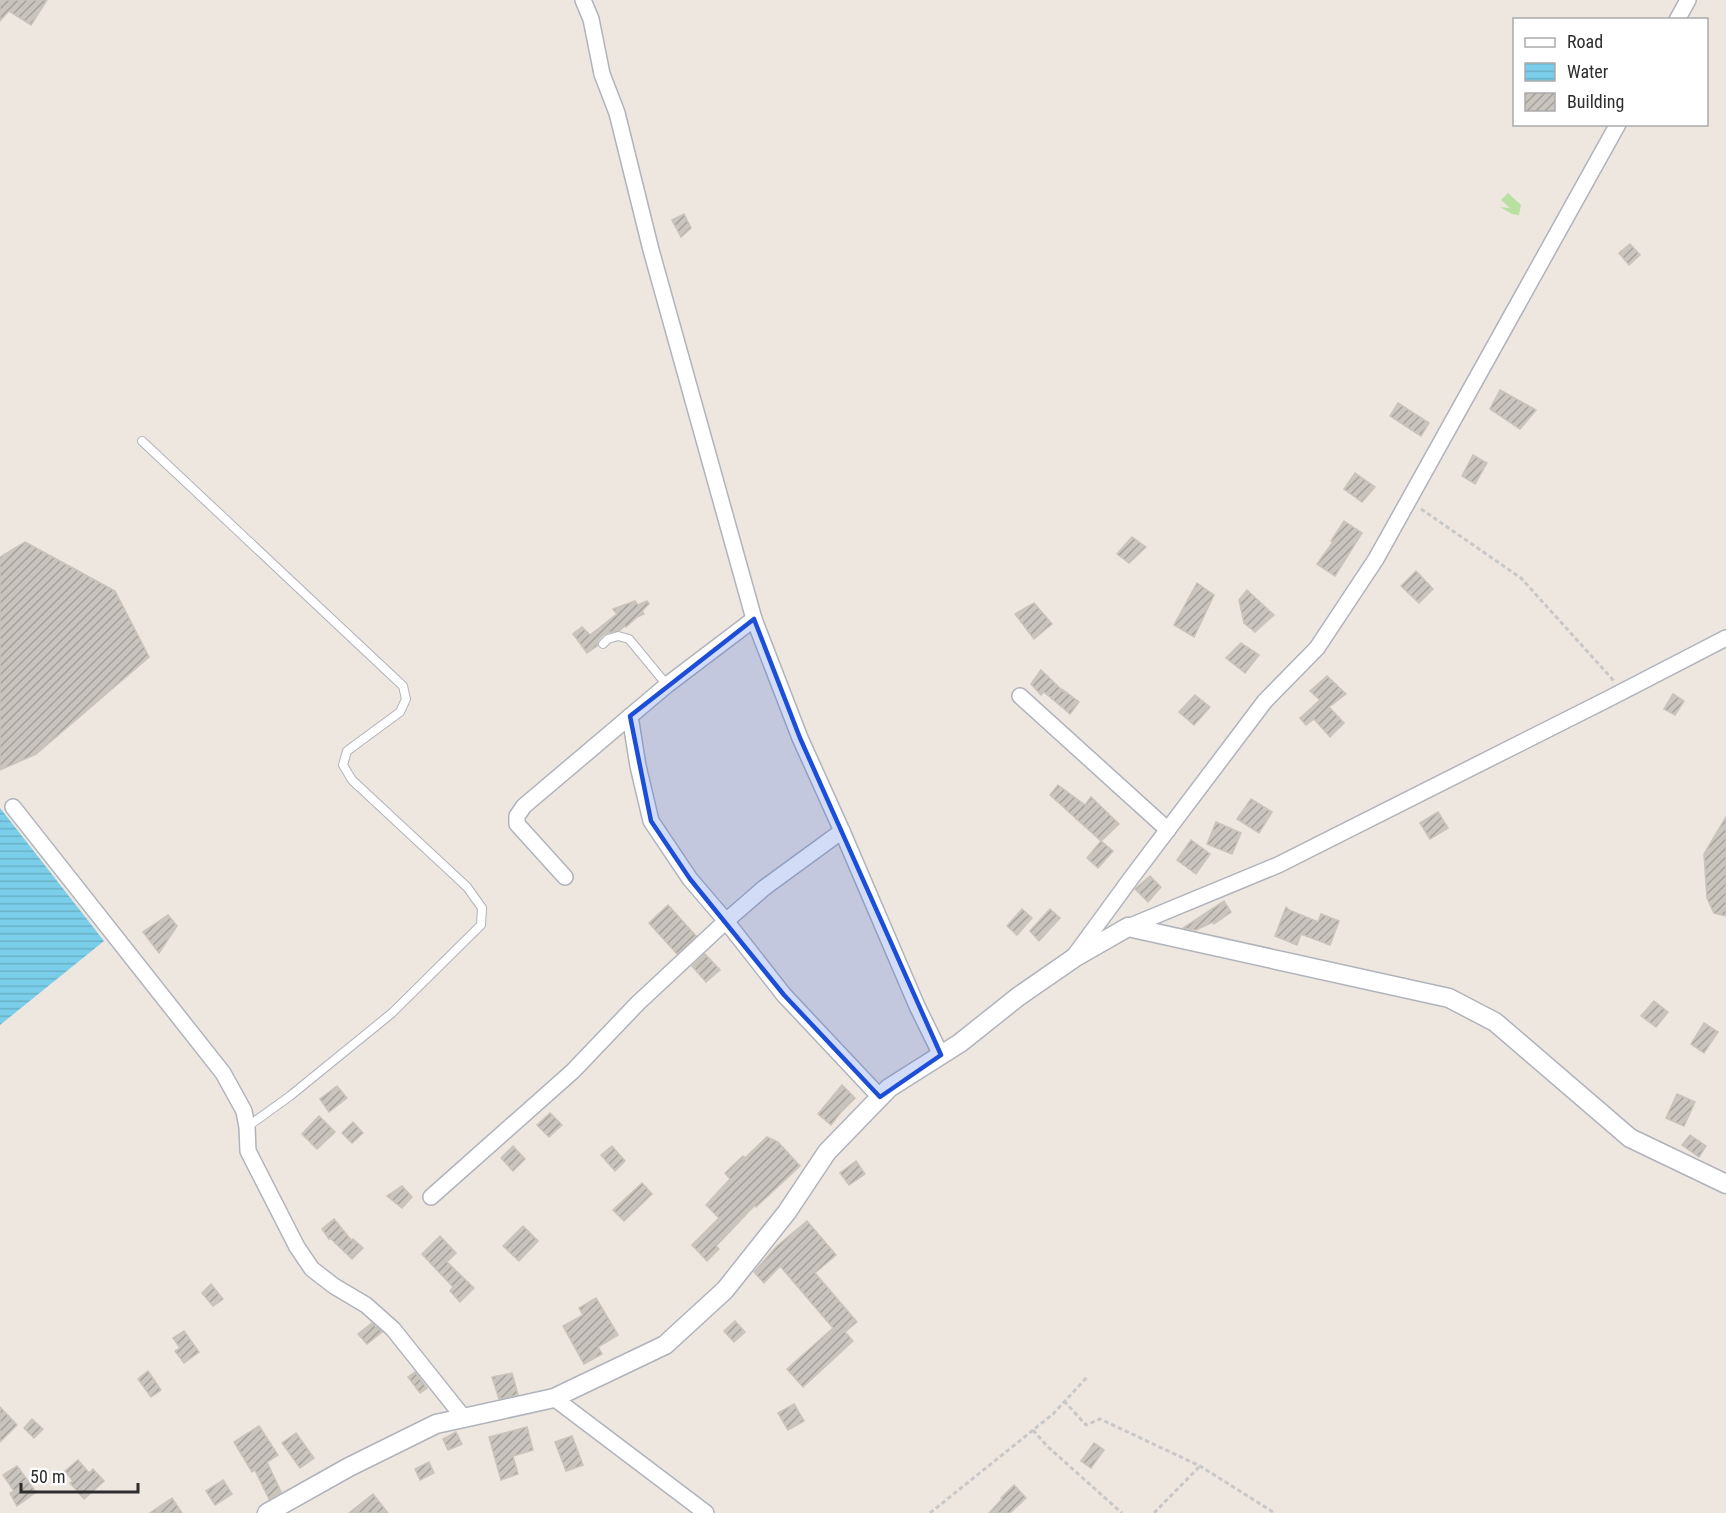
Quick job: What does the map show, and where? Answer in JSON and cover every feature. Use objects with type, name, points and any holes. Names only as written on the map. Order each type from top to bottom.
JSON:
[{"type":"street","points":[[583,0],[591,19],[602,74],[617,113],[651,250],[754,619],[800,738],[843,831],[917,1006],[941,1055]]},
{"type":"street","points":[[1678,18],[1688,0]]},
{"type":"street","points":[[1074,958],[1265,701],[1317,648],[1376,558],[1617,126]]},
{"type":"street","points":[[565,877],[517,824],[517,816],[524,806],[667,685],[754,619]]},
{"type":"street","points":[[267,1513],[349,1467],[436,1424],[554,1398],[665,1345],[725,1290],[787,1212],[827,1152],[889,1088],[960,1043],[1019,996],[1074,958],[1128,927],[1278,865],[1726,638]]},
{"type":"street","points":[[1020,696],[1168,830]]},
{"type":"street","points":[[630,716],[638,766],[651,821],[690,879],[726,921],[783,995],[880,1097]]},
{"type":"street","points":[[13,807],[224,1073],[244,1111],[248,1151],[297,1247],[312,1269],[334,1286],[366,1305],[393,1329],[464,1418]]},
{"type":"street","points":[[431,1197],[573,1071],[638,1003],[726,921],[764,888],[843,831]]},
{"type":"street","points":[[1128,927],[1449,998],[1495,1022],[1630,1138],[1726,1184]]},
{"type":"street","points":[[554,1398],[706,1513]]},
{"type":"lane","points":[[142,441],[403,686],[406,699],[400,712],[347,751],[343,765],[352,780],[467,887],[482,908],[481,925],[392,1013],[290,1096],[247,1127]]},
{"type":"lane","points":[[603,644],[608,639],[618,636],[629,639],[667,685]]},
{"type":"path","points":[[1408,500],[1521,578],[1623,692]]},
{"type":"path","points":[[930,1513],[1053,1414],[1088,1376]]},
{"type":"path","points":[[1064,1401],[1086,1425],[1100,1419],[1200,1466],[1273,1512]]},
{"type":"path","points":[[1033,1430],[1047,1446],[1122,1513]]},
{"type":"path","points":[[1154,1513],[1200,1466]]},
{"type":"highlighted area","points":[[754,619],[800,738],[941,1055],[880,1097],[784,995],[690,879],[651,821],[630,716]]},
{"type":"green space","points":[[1508,193],[1521,205],[1519,215],[1500,207],[1510,208],[1501,200]]},
{"type":"water","points":[[0,808],[104,941],[0,1025]]},
{"type":"building","points":[[0,0],[47,0],[31,25],[9,11],[0,21]]},
{"type":"building","points":[[684,214],[691,228],[681,237],[672,220]]},
{"type":"building","points":[[1630,244],[1640,255],[1629,265],[1619,253]]},
{"type":"building","points":[[1500,390],[1536,410],[1520,429],[1490,409]]},
{"type":"building","points":[[1398,403],[1429,423],[1421,436],[1390,416]]},
{"type":"building","points":[[1473,455],[1487,463],[1475,484],[1462,476]]},
{"type":"building","points":[[1355,473],[1375,487],[1362,502],[1344,489]]},
{"type":"building","points":[[1344,521],[1362,533],[1335,576],[1317,564],[1333,542],[1331,541]]},
{"type":"building","points":[[1132,537],[1146,547],[1129,563],[1117,554]]},
{"type":"building","points":[[25,542],[115,591],[149,657],[36,754],[0,770],[0,557]]},
{"type":"building","points":[[1416,571],[1433,589],[1419,603],[1401,586]]},
{"type":"building","points":[[1197,583],[1214,595],[1194,637],[1174,625]]},
{"type":"building","points":[[1247,590],[1274,615],[1255,632],[1244,623],[1239,600]]},
{"type":"building","points":[[635,601],[638,605],[647,601],[649,604],[642,611],[644,614],[620,630],[604,634],[598,640],[597,646],[587,653],[573,634],[582,627],[590,635],[617,614],[613,609]]},
{"type":"building","points":[[1034,603],[1052,624],[1034,639],[1015,614]]},
{"type":"building","points":[[1241,643],[1259,655],[1245,673],[1226,658]]},
{"type":"building","points":[[1041,670],[1063,691],[1079,702],[1070,714],[1044,692],[1041,695],[1031,684]]},
{"type":"building","points":[[1327,676],[1346,694],[1329,707],[1344,723],[1330,737],[1314,719],[1306,725],[1300,718],[1320,700],[1310,691]]},
{"type":"building","points":[[1673,694],[1684,701],[1675,715],[1664,709]]},
{"type":"building","points":[[1195,695],[1210,707],[1194,725],[1179,712]]},
{"type":"building","points":[[1058,785],[1085,805],[1091,797],[1119,824],[1101,841],[1050,795]]},
{"type":"building","points":[[1251,799],[1272,812],[1259,833],[1237,819]]},
{"type":"building","points":[[1438,812],[1448,828],[1430,839],[1420,823]]},
{"type":"building","points":[[1726,817],[1726,916],[1714,913],[1707,898],[1704,854]]},
{"type":"building","points":[[1216,822],[1241,833],[1232,854],[1207,844]]},
{"type":"building","points":[[1191,840],[1210,854],[1196,874],[1177,860]]},
{"type":"building","points":[[1101,841],[1113,851],[1098,868],[1087,858]]},
{"type":"building","points":[[1150,876],[1161,887],[1148,902],[1135,889]]},
{"type":"building","points":[[1224,901],[1231,912],[1214,924],[1213,922],[1196,930],[1183,928]]},
{"type":"building","points":[[668,905],[696,936],[677,954],[649,923]]},
{"type":"building","points":[[1286,907],[1318,922],[1321,914],[1339,921],[1330,945],[1301,934],[1297,945],[1275,936]]},
{"type":"building","points":[[1022,909],[1032,918],[1017,935],[1007,926]]},
{"type":"building","points":[[1050,909],[1060,918],[1039,941],[1030,931]]},
{"type":"building","points":[[168,915],[177,926],[159,953],[143,932]]},
{"type":"building","points":[[705,954],[720,970],[706,982],[692,966]]},
{"type":"building","points":[[1654,1001],[1668,1012],[1656,1027],[1641,1016]]},
{"type":"building","points":[[1704,1023],[1718,1032],[1704,1053],[1691,1044]]},
{"type":"building","points":[[842,1085],[855,1098],[831,1125],[818,1114]]},
{"type":"building","points":[[337,1086],[347,1098],[329,1112],[320,1099]]},
{"type":"building","points":[[1677,1094],[1695,1102],[1684,1126],[1666,1118]]},
{"type":"building","points":[[550,1113],[562,1125],[549,1137],[537,1125]]},
{"type":"building","points":[[319,1116],[335,1132],[317,1149],[302,1134]]},
{"type":"building","points":[[353,1122],[363,1133],[352,1143],[342,1133]]},
{"type":"building","points":[[1690,1135],[1706,1146],[1699,1157],[1682,1145]]},
{"type":"building","points":[[767,1137],[778,1142],[800,1166],[756,1207],[755,1205],[716,1246],[719,1249],[707,1261],[692,1245],[719,1218],[706,1205],[730,1179],[725,1173]]},
{"type":"building","points":[[513,1146],[525,1159],[513,1171],[501,1158]]},
{"type":"building","points":[[612,1146],[625,1161],[615,1171],[601,1155]]},
{"type":"building","points":[[856,1161],[865,1174],[849,1185],[840,1173]]},
{"type":"building","points":[[642,1183],[652,1194],[624,1221],[613,1210]]},
{"type":"building","points":[[402,1186],[412,1197],[402,1208],[387,1196]]},
{"type":"building","points":[[334,1219],[352,1241],[353,1239],[363,1248],[352,1259],[329,1239],[322,1229]]},
{"type":"building","points":[[807,1221],[836,1255],[815,1273],[857,1322],[845,1332],[853,1341],[803,1387],[787,1369],[833,1328],[780,1266],[764,1283],[754,1272],[777,1246]]},
{"type":"building","points":[[523,1226],[538,1241],[519,1261],[503,1246]]},
{"type":"building","points":[[440,1236],[456,1253],[447,1262],[474,1288],[460,1302],[450,1291],[453,1287],[422,1254]]},
{"type":"building","points":[[211,1284],[223,1299],[213,1306],[202,1293]]},
{"type":"building","points":[[596,1298],[618,1335],[598,1347],[602,1354],[584,1364],[563,1326],[583,1315],[579,1308]]},
{"type":"building","points":[[735,1321],[745,1332],[734,1342],[724,1331]]},
{"type":"building","points":[[372,1323],[382,1332],[367,1344],[358,1334]]},
{"type":"building","points":[[184,1331],[199,1352],[184,1363],[175,1351],[180,1348],[173,1338]]},
{"type":"building","points":[[148,1371],[161,1390],[151,1397],[138,1379]]},
{"type":"building","points":[[415,1372],[427,1388],[420,1393],[408,1377]]},
{"type":"building","points":[[512,1373],[518,1395],[499,1399],[492,1377]]},
{"type":"building","points":[[794,1404],[804,1421],[788,1430],[778,1413]]},
{"type":"building","points":[[0,1407],[17,1425],[0,1442]]},
{"type":"building","points":[[32,1419],[43,1429],[34,1438],[24,1428]]},
{"type":"building","points":[[259,1426],[278,1455],[267,1462],[281,1492],[269,1499],[255,1470],[252,1472],[234,1442]]},
{"type":"building","points":[[527,1427],[533,1450],[513,1456],[518,1474],[501,1480],[489,1437]]},
{"type":"building","points":[[456,1432],[462,1444],[448,1450],[443,1439]]},
{"type":"building","points":[[296,1433],[314,1458],[300,1468],[282,1443]]},
{"type":"building","points":[[572,1436],[583,1465],[566,1471],[555,1442]]},
{"type":"building","points":[[1094,1443],[1104,1450],[1091,1468],[1081,1461]]},
{"type":"building","points":[[78,1460],[89,1473],[93,1469],[104,1481],[84,1499],[70,1483],[73,1481],[65,1471]]},
{"type":"building","points":[[429,1462],[434,1473],[420,1480],[415,1469]]},
{"type":"building","points":[[17,1466],[36,1492],[17,1506],[10,1493],[14,1491],[3,1475]]},
{"type":"building","points":[[223,1480],[232,1494],[215,1505],[206,1491]]},
{"type":"building","points":[[1014,1485],[1026,1498],[1010,1513],[989,1513],[1001,1498]]},
{"type":"building","points":[[373,1494],[388,1513],[349,1513]]},
{"type":"building","points":[[172,1498],[182,1513],[150,1513]]}]
